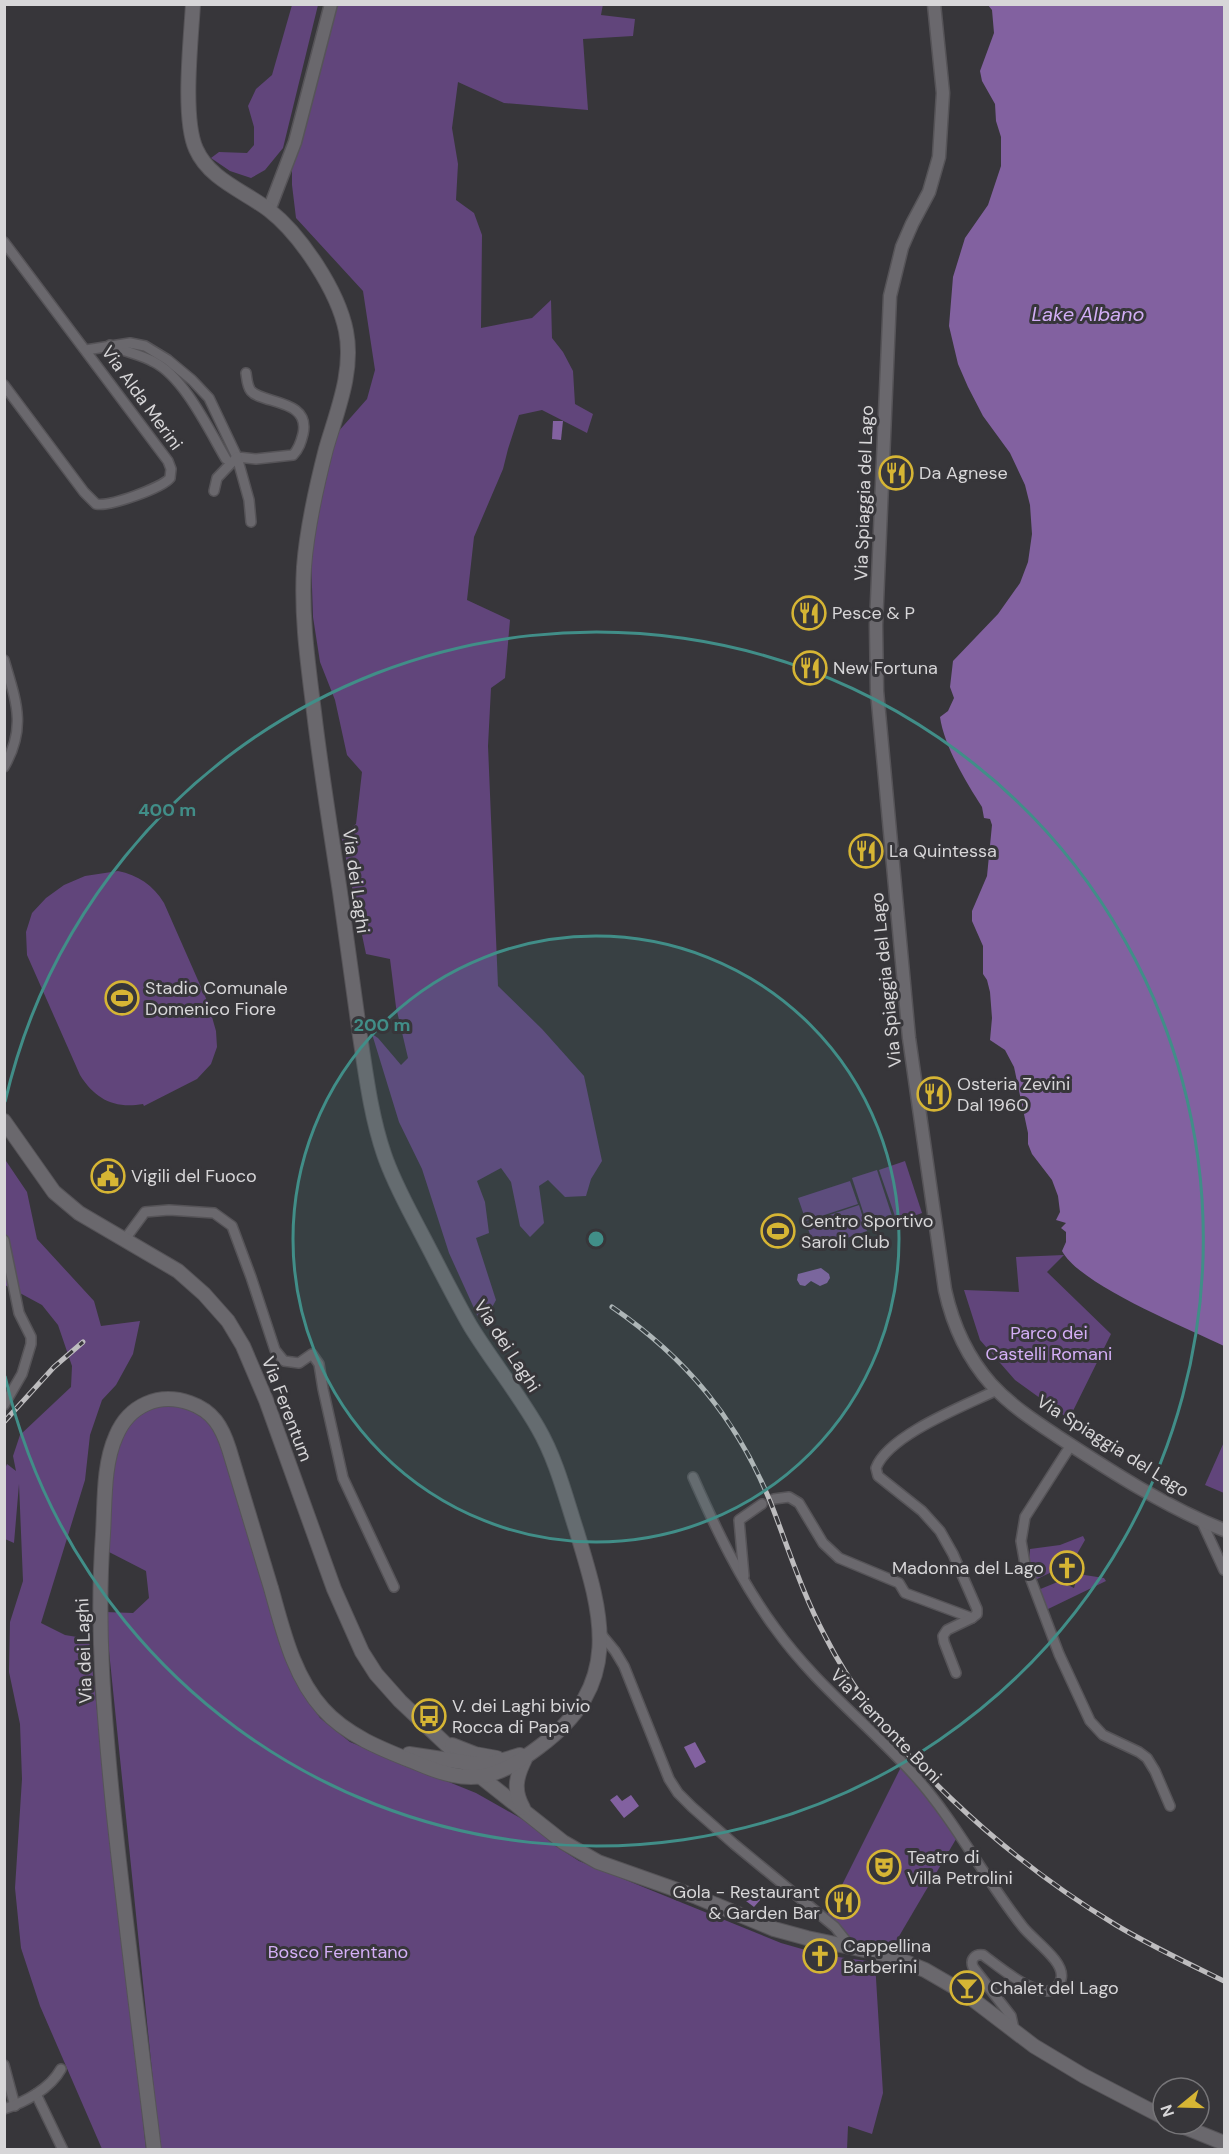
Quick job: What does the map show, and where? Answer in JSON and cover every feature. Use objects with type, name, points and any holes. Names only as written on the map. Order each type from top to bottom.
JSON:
[{"type":"main road","name":"Via dei Laghi","points":[[154,2150],[119,1863],[103,1708],[99,1630],[108,1462],[119,1428],[128,1417],[138,1408],[160,1398],[177,1398],[206,1410],[217,1422],[229,1449],[285,1636],[300,1675],[318,1703],[333,1719],[381,1748],[447,1775],[481,1777],[503,1771],[562,1729],[584,1698],[599,1663],[601,1634],[585,1558],[558,1471],[546,1443],[528,1410],[489,1355],[458,1305],[398,1188],[386,1159],[375,1121],[363,1058],[315,724],[304,614],[304,578],[310,521],[320,474],[345,383],[348,341],[340,310],[318,270],[292,233],[269,210],[216,174],[202,160],[194,146],[189,99],[193,4]]},
{"type":"main road","name":"Via Ferentum","points":[[4,1121],[54,1192],[80,1212],[167,1263],[185,1277],[209,1300],[235,1333],[250,1361],[273,1418],[334,1589],[354,1637],[382,1681],[425,1725],[481,1777],[524,1810]]},
{"type":"main road","points":[[418,1755],[430,1745],[430,1735],[425,1725]]},
{"type":"main road","points":[[443,1741],[485,1756],[508,1759]]},
{"type":"main road","name":"Via dei Laghi","points":[[381,1748],[467,1764],[490,1764],[529,1754]]},
{"type":"main road","points":[[524,1810],[518,1797],[516,1783],[529,1754]]},
{"type":"main road","points":[[447,1775],[524,1810],[575,1850],[606,1866],[697,1897],[774,1929],[888,1955],[925,1970],[963,1992],[1011,2029],[1084,2076],[1151,2111]]},
{"type":"main road","points":[[1207,2136],[1224,2143]]},
{"type":"street","points":[[269,210],[295,142],[331,4]]},
{"type":"street","name":"Via Spiaggia del Lago","points":[[934,4],[942,84],[942,128],[935,178],[904,241],[890,296],[876,672],[881,748],[910,1046],[944,1286],[961,1340],[976,1364],[997,1390],[1022,1412],[1122,1478],[1224,1530]]},
{"type":"street","name":"Via Alda Merini","points":[[4,242],[168,461],[172,472],[166,482],[106,504],[96,504],[86,495],[4,385]]},
{"type":"street","points":[[86,350],[130,343],[145,346],[168,360],[192,380],[212,402],[237,457],[249,500],[251,522]]},
{"type":"street","points":[[110,345],[154,362],[173,376],[226,459]]},
{"type":"street","points":[[237,457],[256,459],[289,456],[297,451],[304,433],[302,420],[294,410],[251,391],[246,373]]},
{"type":"street","points":[[214,491],[217,478],[237,457]]},
{"type":"street","points":[[4,660],[18,705],[19,728],[15,747],[4,767]]},
{"type":"street","points":[[125,1239],[145,1212],[169,1210],[214,1214],[232,1226],[274,1350],[284,1361],[299,1363],[312,1354],[320,1364],[323,1389],[343,1478],[394,1587]]},
{"type":"street","points":[[4,1240],[19,1313],[31,1337],[29,1353],[21,1374],[4,1405]]},
{"type":"street","points":[[956,1673],[943,1636],[947,1630],[972,1618],[977,1614],[977,1609],[953,1554],[940,1531],[922,1511],[878,1476],[876,1468],[880,1460],[913,1432],[997,1390]]},
{"type":"street","points":[[1071,1445],[1025,1517],[1021,1541],[1026,1570],[1059,1654],[1090,1721],[1105,1736],[1148,1758],[1170,1806]]},
{"type":"street","name":"Via Piemonte Boni","points":[[693,1477],[714,1524],[745,1582],[775,1628],[806,1668],[884,1744],[937,1803],[1027,1932],[1060,1966],[1059,1985],[1051,1991],[1044,1992],[1033,1989],[983,1955],[974,1957],[973,1966],[1011,2016],[1013,2025],[1011,2029]]},
{"type":"street","points":[[774,1499],[789,1497],[799,1503],[820,1539],[835,1555],[899,1583],[904,1593],[972,1618]]},
{"type":"street","points":[[745,1582],[739,1520],[762,1504]]},
{"type":"street","points":[[1202,1520],[1224,1570]]},
{"type":"street","points":[[601,1634],[621,1661],[669,1779],[678,1792],[734,1844],[835,1927],[851,1947]]},
{"type":"street","points":[[4,2066],[15,2106]]},
{"type":"street","points":[[4,2109],[15,2106],[36,2094],[55,2080],[60,2069]]},
{"type":"street","points":[[36,2094],[63,2150]]},
{"type":"green space","points":[[603,4],[601,15],[635,19],[633,36],[583,39],[588,110],[504,103],[458,82],[452,128],[458,164],[456,200],[474,213],[482,235],[481,328],[532,318],[551,300],[552,338],[573,371],[575,404],[593,414],[587,433],[542,410],[519,415],[503,469],[474,537],[467,600],[510,620],[505,678],[491,688],[488,746],[498,986],[542,1029],[584,1076],[602,1161],[591,1179],[586,1196],[565,1197],[548,1180],[539,1186],[544,1223],[530,1237],[520,1226],[511,1182],[501,1168],[477,1181],[485,1202],[489,1233],[476,1238],[496,1300],[488,1315],[478,1317],[449,1253],[422,1169],[399,1122],[372,1034],[401,1065],[408,1058],[396,1007],[390,959],[366,954],[341,835],[356,824],[362,772],[347,755],[335,700],[320,662],[313,617],[311,558],[337,433],[367,399],[375,370],[363,291],[296,218],[292,185],[292,157],[334,5]]},
{"type":"green space","points":[[292,5],[318,5],[283,148],[265,170],[251,178],[230,171],[211,158],[219,152],[247,153],[254,145],[254,127],[248,106],[256,89],[272,75]]},
{"type":"green space","points":[[118,871],[144,882],[164,903],[208,1003],[216,1031],[217,1047],[211,1064],[197,1079],[144,1106],[143,1104],[123,1105],[106,1100],[86,1083],[80,1075],[27,955],[26,932],[32,913],[46,898],[64,885],[85,876]]},
{"type":"green space","points":[[4,1158],[27,1192],[37,1239],[94,1301],[101,1326],[140,1321],[133,1354],[116,1385],[102,1400],[90,1435],[85,1480],[41,1623],[65,1635],[89,1639],[146,2149],[102,2149],[40,2006],[21,1948],[15,1888],[22,1779],[20,1724],[9,1672],[10,1622],[23,1581],[19,1484],[14,1543],[5,1539],[5,1469],[7,1464],[16,1471],[13,1456],[20,1435],[71,1387],[72,1366],[58,1325],[42,1305],[5,1285]]},
{"type":"green space","points":[[905,1161],[922,1213],[897,1222],[879,1170]]},
{"type":"green space","points":[[877,1170],[894,1222],[869,1230],[852,1178]]},
{"type":"green space","points":[[850,1181],[858,1204],[806,1221],[798,1198]]},
{"type":"green space","points":[[859,1205],[867,1231],[815,1249],[806,1223]]},
{"type":"green space","name":"Parco dei Castelli Romani","points":[[1064,1255],[1047,1272],[1111,1334],[1069,1419],[1015,1380],[980,1340],[964,1290],[1019,1292],[1016,1257]]},
{"type":"green space","name":"Bosco Ferentano","points":[[169,1401],[197,1410],[208,1419],[218,1433],[283,1648],[297,1683],[320,1718],[350,1742],[476,1793],[529,1823],[554,1845],[579,1861],[781,1943],[823,1955],[875,1962],[883,2093],[872,2134],[848,2126],[847,2150],[160,2149],[105,1612],[133,1613],[149,1598],[146,1571],[109,1552],[112,1466],[118,1444],[130,1420],[154,1406]]},
{"type":"green space","points":[[1224,1442],[1224,1493],[1205,1485]]},
{"type":"green space","points":[[1083,1536],[1085,1540],[1073,1561],[1058,1553],[1054,1571],[1035,1580],[1029,1560],[1030,1549],[1060,1545]]},
{"type":"green space","points":[[1078,1574],[1104,1578],[1106,1581],[1046,1610],[1038,1590],[1060,1581],[1074,1588]]},
{"type":"green space","points":[[903,1763],[959,1834],[888,1955],[851,1947],[825,1919]]},
{"type":"water","name":"Lake Albano","points":[[988,5],[1224,5],[1224,1346],[1111,1291],[1090,1278],[1062,1251],[1066,1242],[1066,1232],[1061,1228],[1066,1223],[1056,1220],[1060,1212],[1058,1196],[1052,1180],[1032,1154],[1028,1144],[1028,1133],[1014,1067],[1005,1050],[990,1040],[992,1018],[990,992],[983,974],[983,946],[972,921],[972,911],[987,876],[992,825],[990,819],[984,818],[982,807],[956,764],[940,717],[948,711],[954,698],[950,687],[953,661],[998,614],[1020,583],[1028,562],[1032,534],[1030,505],[1025,485],[1010,453],[983,416],[968,387],[958,364],[949,326],[953,277],[965,238],[988,205],[1001,166],[1001,137],[996,121],[995,104],[982,81],[980,71],[994,33],[992,10]]},
{"type":"water","points":[[553,421],[563,421],[561,440],[552,439]]},
{"type":"water","points":[[821,1268],[829,1274],[830,1278],[827,1283],[820,1286],[811,1281],[805,1286],[800,1285],[797,1280],[798,1274]]},
{"type":"water","points":[[695,1742],[706,1762],[695,1768],[684,1747]]},
{"type":"water","points":[[617,1795],[622,1801],[631,1795],[639,1806],[624,1818],[610,1800]]},
{"type":"water","points":[[749,1889],[761,1899],[754,1907],[742,1898]]},
{"type":"railway","points":[[612,1307],[663,1347],[686,1369],[725,1417],[741,1443],[770,1501],[802,1587],[825,1636],[850,1679],[914,1761],[991,1835],[1075,1898],[1142,1940],[1224,1981]]},
{"type":"railway","points":[[4,1422],[54,1367],[83,1342]]},
{"type":"place","name":"Da Agnese","points":[[896,473]]},
{"type":"place","name":"Pesce & P","points":[[809,613]]},
{"type":"place","name":"New Fortuna","points":[[810,668]]},
{"type":"place","name":"La Quintessa","points":[[866,851]]},
{"type":"place","name":"Stadio Comunale Domenico Fiore","points":[[122,998]]},
{"type":"place","name":"Osteria Zevini Dal 1960","points":[[934,1094]]},
{"type":"place","name":"Vigili del Fuoco","points":[[108,1176]]},
{"type":"place","name":"Centro Sportivo Saroli Club","points":[[778,1231]]},
{"type":"place","name":"Madonna del Lago","points":[[1067,1568]]},
{"type":"place","name":"V. dei Laghi bivio Rocca di Papa","points":[[429,1716]]},
{"type":"place","name":"Teatro di Villa Petrolini","points":[[884,1867]]},
{"type":"place","name":"Gola - Restaurant & Garden Bar","points":[[843,1902]]},
{"type":"place","name":"Cappellina Barberini","points":[[820,1956]]},
{"type":"place","name":"Chalet del Lago","points":[[967,1988]]}]
